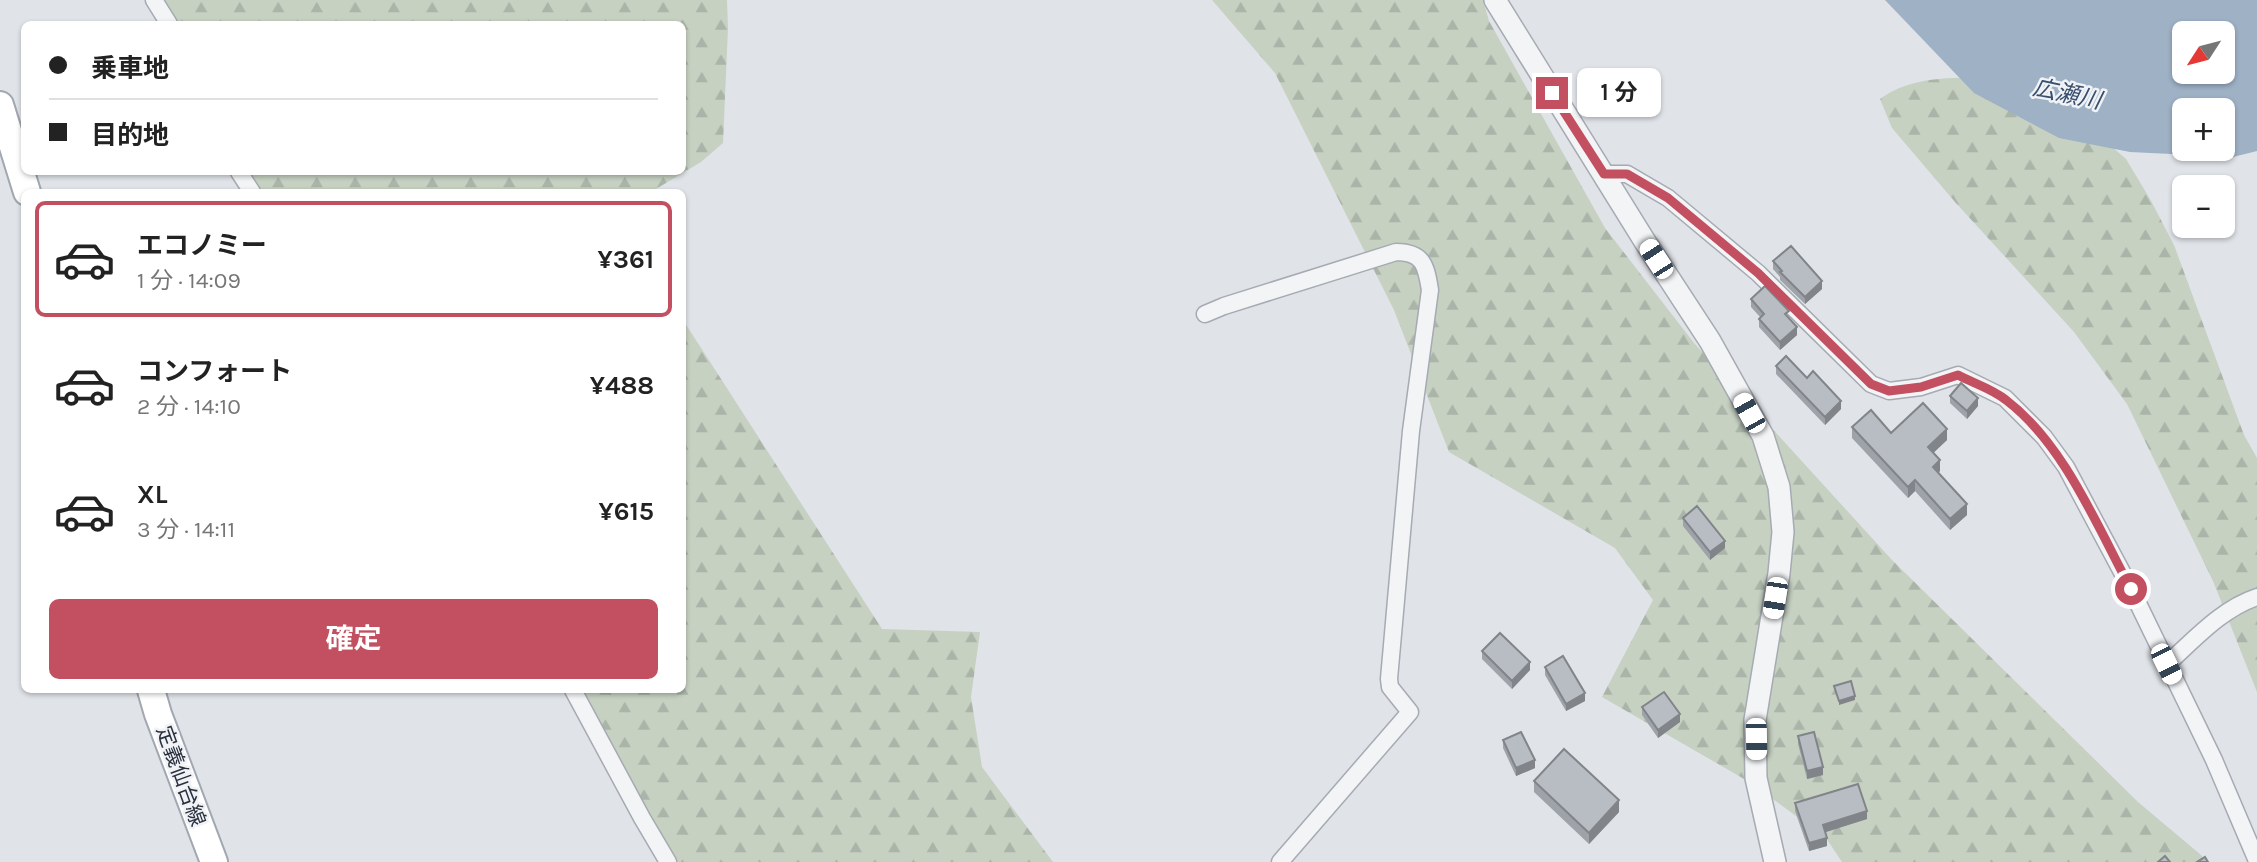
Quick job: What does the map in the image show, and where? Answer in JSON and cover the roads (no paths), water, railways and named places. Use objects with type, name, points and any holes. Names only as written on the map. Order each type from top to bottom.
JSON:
[{"type":"main road","points":[[0,105],[8,146],[26,189]]},
{"type":"main road","name":"定義仙台線","points":[[152,693],[214,862]]},
{"type":"street","points":[[154,0],[167,21]]},
{"type":"street","points":[[1495,0],[1717,353],[1763,436],[1779,487],[1783,532],[1755,720],[1756,778],[1775,862]]},
{"type":"street","points":[[1604,174],[1627,174],[1668,198],[1758,273],[1871,384],[1889,391],[1921,387],[1958,375],[2005,398],[2044,437],[2066,467],[2131,589],[2214,760],[2257,861]]},
{"type":"street","points":[[1205,314],[1396,253],[1409,252],[1417,256],[1427,269],[1430,290],[1411,431],[1389,679],[1390,687],[1410,712],[1280,862]]},
{"type":"street","points":[[2166,664],[2224,614],[2244,601],[2257,597]]},
{"type":"street","points":[[575,693],[668,862]]},
{"type":"water","name":"広瀬川","points":[[1885,0],[2257,0],[2257,151],[2235,156],[2235,98],[2172,98],[2172,154],[2130,152],[2059,138],[1974,93]]}]
